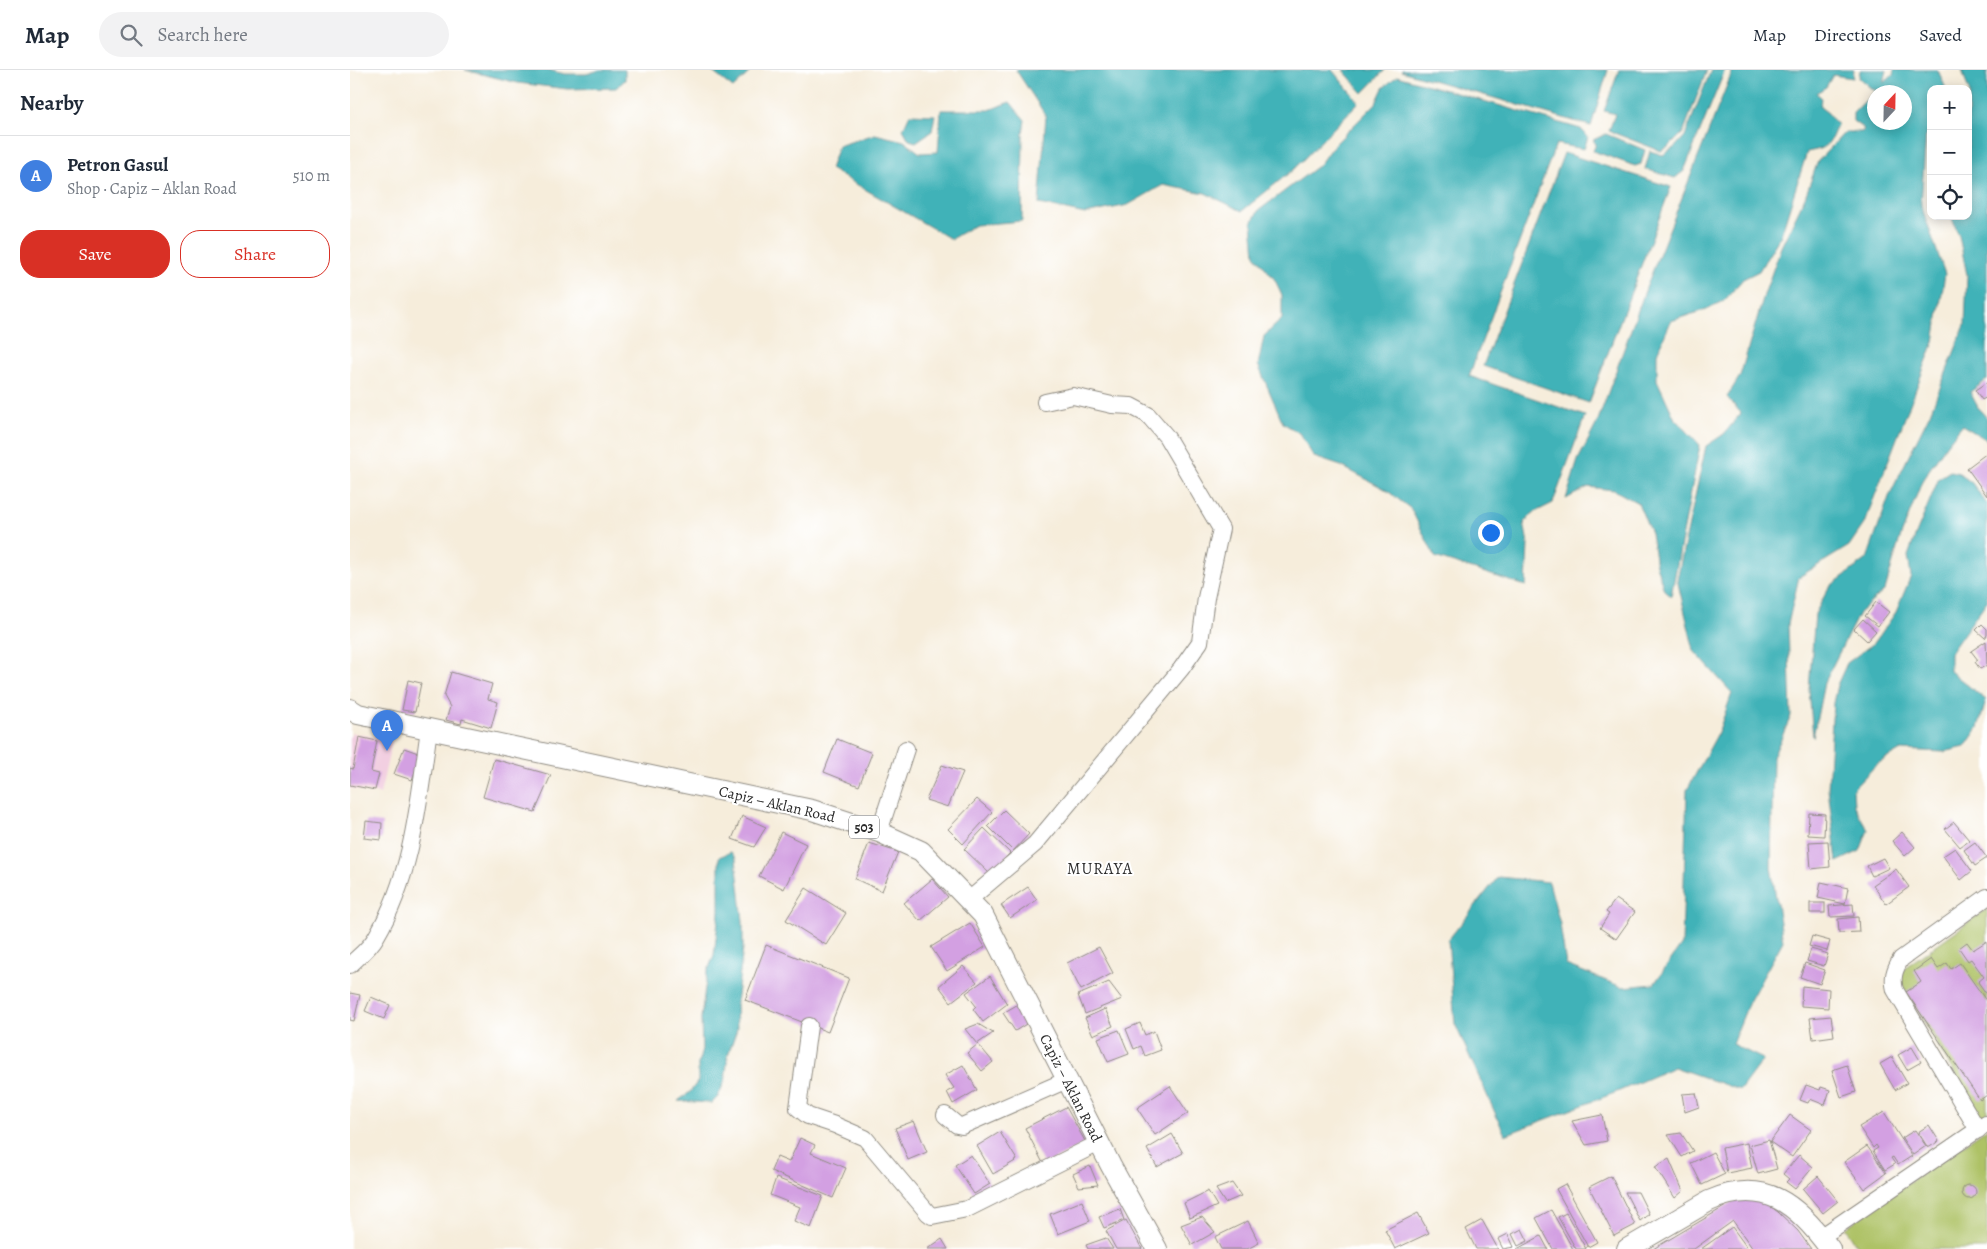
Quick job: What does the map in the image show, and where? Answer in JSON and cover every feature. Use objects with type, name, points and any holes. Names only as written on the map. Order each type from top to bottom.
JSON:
[{"type":"main road","name":"Capiz – Aklan Road","points":[[350,710],[358,714],[812,810],[879,832],[921,851],[970,899],[983,915],[1099,1143],[1157,1249]]},
{"type":"main road","points":[[1627,1249],[1710,1201],[1736,1192],[1762,1193],[1786,1202],[1799,1213],[1825,1243]]},
{"type":"street","points":[[970,899],[1035,844],[1181,669],[1200,642],[1206,598],[1221,529],[1166,436],[1148,415],[1131,406],[1112,405],[1073,396],[1045,402]]},
{"type":"street","points":[[350,965],[376,939],[400,887],[416,817],[429,729]]},
{"type":"street","points":[[879,832],[906,748]]},
{"type":"street","points":[[1825,1243],[1982,1127],[1895,990],[1893,979],[1895,968],[1901,959],[1987,897]]},
{"type":"street","points":[[810,1026],[798,1108],[808,1116],[865,1138],[932,1216],[967,1209],[1099,1143]]},
{"type":"street","points":[[945,1115],[957,1125],[962,1126],[1067,1080]]},
{"type":"shaded area","points":[[352,733],[392,741],[380,794],[350,788],[350,737]]},
{"type":"green space","points":[[1987,909],[1987,1128],[1902,985],[1900,978],[1904,968]]},
{"type":"green space","points":[[1987,1128],[1987,1249],[1860,1249],[1845,1228]]},
{"type":"water","points":[[465,70],[548,70],[565,74],[586,74],[600,70],[625,70],[625,80],[616,88],[567,89],[518,83]]},
{"type":"water","points":[[710,70],[752,70],[733,88]]},
{"type":"water","points":[[1016,70],[1332,70],[1359,102],[1294,169],[1242,211],[1205,193],[1163,185],[1128,205],[1085,214],[1039,204],[1046,116]]},
{"type":"water","points":[[1343,70],[1385,70],[1363,93]]},
{"type":"water","points":[[1402,70],[1608,70],[1591,126]]},
{"type":"water","points":[[1619,70],[1707,70],[1683,133],[1670,146],[1661,151],[1609,131],[1615,114],[1604,111]]},
{"type":"water","points":[[1711,70],[1725,70],[1684,171],[1675,178],[1645,169],[1650,151],[1663,155],[1675,147],[1685,136]]},
{"type":"water","points":[[1733,70],[1854,70],[1853,78],[1833,75],[1826,87],[1816,93],[1821,97],[1820,107],[1828,113],[1837,125],[1830,141],[1824,147],[1807,152],[1781,235],[1759,271],[1743,279],[1724,301],[1671,321],[1657,353],[1657,380],[1674,417],[1700,445],[1671,596],[1664,590],[1656,565],[1651,533],[1638,503],[1614,490],[1588,487],[1566,499],[1578,460],[1597,423],[1649,280]]},
{"type":"water","points":[[1860,70],[1887,70],[1884,83],[1893,75],[1894,70],[1938,70],[1944,85],[1927,85],[1927,131],[1921,205],[1945,274],[1934,342],[1864,524],[1849,546],[1799,577],[1788,624],[1791,716],[1773,757],[1771,867],[1783,941],[1749,1002],[1732,1044],[1763,1059],[1740,1090],[1674,1067],[1617,1092],[1505,1135],[1455,1024],[1448,940],[1498,877],[1549,882],[1560,924],[1566,965],[1622,987],[1654,984],[1682,944],[1687,790],[1718,733],[1732,693],[1694,651],[1677,579],[1706,446],[1724,434],[1741,413],[1727,397],[1740,376],[1764,295],[1781,247],[1805,197],[1818,161],[1845,132],[1862,132],[1864,129],[1853,121],[1853,113],[1867,99],[1867,130],[1912,130],[1912,85],[1867,85],[1859,78]]},
{"type":"water","points":[[1962,70],[1987,70],[1987,380],[1970,392],[1979,409],[1987,418],[1987,440],[1962,425],[1923,479],[1900,538],[1885,590],[1859,613],[1824,683],[1813,737],[1809,689],[1815,614],[1829,587],[1867,559],[1890,494],[1930,413],[1965,325],[1967,275],[1959,236],[1953,220],[1972,220],[1972,85],[1967,85]]},
{"type":"water","points":[[1397,76],[1581,129],[1588,137],[1584,149],[1556,144],[1469,376],[1585,416],[1553,503],[1537,511],[1524,522],[1528,544],[1526,586],[1435,557],[1411,509],[1385,489],[1341,466],[1314,457],[1299,433],[1283,423],[1258,365],[1264,336],[1282,319],[1282,295],[1275,280],[1255,255],[1252,223],[1258,211],[1319,165],[1331,148],[1376,103],[1383,88]]},
{"type":"water","points":[[1010,102],[1025,120],[1023,133],[1022,221],[975,225],[951,239],[830,169],[838,146],[875,134],[904,141],[920,153],[938,152],[941,110],[989,110]]},
{"type":"water","points":[[910,114],[935,115],[932,131],[916,142],[909,140],[903,129]]},
{"type":"water","points":[[1606,134],[1645,150],[1641,164],[1635,166],[1593,151],[1596,144],[1593,140]]},
{"type":"water","points":[[1564,153],[1671,187],[1589,403],[1483,366]]},
{"type":"water","points":[[1950,471],[1959,473],[1972,483],[1987,504],[1987,601],[1950,653],[1950,671],[1986,700],[1978,728],[1965,747],[1944,752],[1901,750],[1877,764],[1853,789],[1854,806],[1868,830],[1860,851],[1837,862],[1828,789],[1833,703],[1837,685],[1847,663],[1875,642],[1896,612],[1911,576],[1908,556],[1916,534],[1939,478]]},
{"type":"water","points":[[731,852],[736,859],[743,921],[743,948],[736,1004],[737,1029],[728,1055],[725,1080],[718,1097],[712,1103],[678,1101],[690,1092],[698,1081],[698,1064],[702,1050],[701,1018],[707,973],[714,955],[719,913],[719,857]]},
{"type":"building","points":[[1987,382],[1987,397],[1982,400],[1975,390]]},
{"type":"building","points":[[1987,453],[1987,496],[1967,468]]},
{"type":"building","points":[[1876,602],[1889,612],[1878,626],[1865,616]]},
{"type":"building","points":[[1863,619],[1876,631],[1867,641],[1854,629]]},
{"type":"building","points":[[1982,624],[1987,629],[1985,638],[1976,630]]},
{"type":"building","points":[[1986,641],[1987,665],[1980,669],[1975,662],[1978,660],[1971,651]]},
{"type":"building","points":[[451,672],[492,684],[488,699],[498,702],[491,728],[462,719],[461,724],[446,720],[450,707],[444,696]]},
{"type":"building","points":[[408,680],[421,683],[415,712],[402,710]]},
{"type":"building","points":[[359,737],[377,741],[371,772],[379,774],[375,790],[350,785],[350,768],[353,769]]},
{"type":"building","points":[[837,739],[872,753],[859,786],[824,772]]},
{"type":"building","points":[[404,748],[421,754],[412,780],[394,774]]},
{"type":"building","points":[[494,759],[551,775],[535,812],[483,797]]},
{"type":"building","points":[[942,765],[963,772],[948,807],[926,800]]},
{"type":"building","points":[[977,799],[992,812],[963,844],[948,829]]},
{"type":"building","points":[[1004,810],[1029,834],[1013,851],[988,826]]},
{"type":"building","points":[[1809,813],[1825,814],[1824,836],[1808,835]]},
{"type":"building","points":[[742,816],[766,827],[754,847],[732,839]]},
{"type":"building","points":[[366,821],[382,823],[381,840],[364,838]]},
{"type":"building","points":[[1954,822],[1969,840],[1960,847],[1945,829]]},
{"type":"building","points":[[984,828],[1010,853],[990,874],[964,849]]},
{"type":"building","points":[[781,832],[806,844],[784,889],[759,876]]},
{"type":"building","points":[[1902,832],[1915,847],[1905,856],[1892,841]]},
{"type":"building","points":[[1828,841],[1830,867],[1811,869],[1809,842]]},
{"type":"building","points":[[1975,842],[1987,858],[1975,866],[1964,850]]},
{"type":"building","points":[[869,843],[898,852],[882,891],[855,879]]},
{"type":"building","points":[[1955,848],[1972,871],[1961,880],[1943,856]]},
{"type":"building","points":[[1883,858],[1889,868],[1872,876],[1867,866]]},
{"type":"building","points":[[1896,869],[1909,887],[1886,904],[1873,885]]},
{"type":"building","points":[[932,879],[948,897],[920,921],[904,903]]},
{"type":"building","points":[[1821,882],[1848,888],[1845,904],[1818,898]]},
{"type":"building","points":[[1028,887],[1037,900],[1010,918],[1001,905]]},
{"type":"building","points":[[806,888],[846,913],[826,945],[786,920]]},
{"type":"building","points":[[1616,899],[1635,912],[1616,939],[1600,928],[1609,914],[1606,912]]},
{"type":"building","points":[[1810,903],[1825,903],[1825,913],[1810,913]]},
{"type":"building","points":[[1853,904],[1854,916],[1830,917],[1829,906]]},
{"type":"building","points":[[1858,917],[1859,932],[1839,933],[1838,919]]},
{"type":"building","points":[[970,923],[985,947],[947,971],[931,947]]},
{"type":"building","points":[[1812,936],[1830,941],[1827,951],[1809,946]]},
{"type":"building","points":[[1987,941],[1987,995],[1978,982],[1984,977],[1971,959],[1968,961],[1959,948],[1967,942],[1973,950]]},
{"type":"building","points":[[766,945],[849,978],[828,1032],[745,1000]]},
{"type":"building","points":[[1099,947],[1113,973],[1081,990],[1067,963]]},
{"type":"building","points":[[1811,949],[1828,954],[1824,966],[1807,961]]},
{"type":"building","points":[[1931,959],[1938,969],[1947,963],[1951,969],[1960,963],[1987,1002],[1987,1095],[1980,1100],[1906,992],[1921,982],[1914,971]]},
{"type":"building","points":[[1805,963],[1825,970],[1820,984],[1800,977]]},
{"type":"building","points":[[963,966],[977,982],[951,1002],[939,986]]},
{"type":"building","points":[[990,976],[1007,1004],[983,1022],[973,1009],[976,1006],[966,993]]},
{"type":"building","points":[[1109,982],[1122,999],[1085,1014],[1078,995]]},
{"type":"building","points":[[1802,986],[1829,989],[1828,1008],[1801,1006]]},
{"type":"building","points":[[350,993],[360,995],[354,1021],[350,1020]]},
{"type":"building","points":[[371,997],[390,1005],[384,1019],[365,1011]]},
{"type":"building","points":[[1020,1003],[1031,1021],[1015,1031],[1003,1013]]},
{"type":"building","points":[[1105,1009],[1113,1026],[1093,1035],[1085,1018]]},
{"type":"building","points":[[1831,1016],[1834,1036],[1813,1039],[1810,1018]]},
{"type":"building","points":[[1140,1023],[1145,1035],[1154,1031],[1161,1050],[1145,1056],[1141,1046],[1134,1049],[1126,1029]]},
{"type":"building","points":[[978,1024],[993,1033],[977,1044],[965,1029]]},
{"type":"building","points":[[1119,1030],[1129,1054],[1108,1062],[1098,1038]]},
{"type":"building","points":[[978,1044],[993,1062],[982,1071],[967,1053]]},
{"type":"building","points":[[1912,1047],[1921,1062],[1907,1070],[1898,1055]]},
{"type":"building","points":[[1892,1057],[1907,1083],[1895,1090],[1880,1064]]},
{"type":"building","points":[[963,1065],[977,1090],[953,1104],[947,1092],[954,1088],[945,1075]]},
{"type":"building","points":[[1847,1065],[1856,1092],[1841,1097],[1832,1070]]},
{"type":"building","points":[[1806,1085],[1820,1090],[1821,1087],[1830,1090],[1825,1105],[1810,1099],[1808,1103],[1800,1100]]},
{"type":"building","points":[[1170,1086],[1188,1113],[1155,1135],[1137,1108]]},
{"type":"building","points":[[1696,1093],[1699,1107],[1685,1112],[1682,1094]]},
{"type":"building","points":[[1066,1107],[1086,1143],[1044,1165],[1025,1128]]},
{"type":"building","points":[[1884,1112],[1912,1156],[1898,1165],[1893,1157],[1891,1158],[1895,1164],[1885,1170],[1873,1151],[1878,1148],[1876,1145],[1873,1148],[1859,1127]]},
{"type":"building","points":[[1602,1115],[1607,1141],[1586,1145],[1572,1121]]},
{"type":"building","points":[[1790,1115],[1811,1130],[1792,1157],[1770,1142]]},
{"type":"building","points":[[914,1121],[927,1152],[908,1160],[895,1128]]},
{"type":"building","points":[[1929,1125],[1939,1141],[1928,1148],[1918,1132]]},
{"type":"building","points":[[1915,1130],[1926,1146],[1913,1155],[1902,1138]]},
{"type":"building","points":[[1000,1132],[1017,1160],[993,1174],[977,1146]]},
{"type":"building","points":[[1681,1133],[1693,1151],[1682,1157],[1668,1135]]},
{"type":"building","points":[[1172,1134],[1183,1153],[1157,1167],[1147,1149]]},
{"type":"building","points":[[800,1138],[815,1145],[811,1153],[846,1168],[833,1198],[771,1171],[777,1157],[789,1162]]},
{"type":"building","points":[[1769,1140],[1777,1169],[1758,1174],[1750,1145]]},
{"type":"building","points":[[1747,1143],[1752,1168],[1727,1173],[1722,1148]]},
{"type":"building","points":[[1867,1146],[1886,1173],[1864,1189],[1844,1162]]},
{"type":"building","points":[[1713,1152],[1725,1174],[1702,1185],[1691,1163]]},
{"type":"building","points":[[971,1155],[990,1184],[974,1194],[955,1165]]},
{"type":"building","points":[[1799,1155],[1813,1167],[1795,1189],[1786,1182],[1789,1179],[1783,1174]]},
{"type":"building","points":[[1669,1159],[1683,1191],[1675,1198],[1655,1167]]},
{"type":"building","points":[[1090,1166],[1098,1185],[1079,1187],[1073,1174]]},
{"type":"building","points":[[1611,1176],[1635,1225],[1614,1236],[1589,1187]]},
{"type":"building","points":[[1818,1176],[1838,1201],[1823,1213],[1803,1189]]},
{"type":"building","points":[[776,1178],[823,1196],[811,1228],[794,1221],[800,1207],[770,1195]]},
{"type":"building","points":[[1232,1183],[1241,1196],[1225,1203],[1216,1189]]},
{"type":"building","points":[[1565,1184],[1597,1242],[1588,1247],[1556,1189]]},
{"type":"building","points":[[1969,1185],[1974,1187],[1976,1192],[1974,1197],[1969,1199],[1964,1197],[1962,1192],[1964,1187]]},
{"type":"building","points":[[1208,1191],[1217,1206],[1190,1218],[1184,1203]]},
{"type":"building","points":[[1625,1192],[1638,1192],[1649,1214],[1640,1221]]},
{"type":"building","points":[[1742,1199],[1766,1203],[1798,1231],[1811,1249],[1753,1249],[1733,1221],[1694,1249],[1653,1249],[1731,1203]]},
{"type":"building","points":[[1082,1201],[1090,1221],[1058,1234],[1050,1214]]},
{"type":"building","points":[[1120,1209],[1124,1220],[1104,1228],[1099,1217]]},
{"type":"building","points":[[1551,1210],[1573,1249],[1553,1249],[1536,1218]]},
{"type":"building","points":[[1418,1213],[1429,1233],[1395,1249],[1385,1230]]},
{"type":"building","points":[[1566,1213],[1586,1249],[1576,1249],[1558,1217]]},
{"type":"building","points":[[1202,1217],[1215,1232],[1192,1245],[1181,1225]]},
{"type":"building","points":[[1126,1220],[1142,1249],[1116,1249],[1106,1231]]},
{"type":"building","points":[[1482,1220],[1498,1249],[1476,1249],[1466,1229]]},
{"type":"building","points":[[1248,1221],[1259,1243],[1247,1249],[1221,1249],[1215,1237]]},
{"type":"building","points":[[1732,1227],[1748,1249],[1701,1249]]},
{"type":"building","points":[[1522,1229],[1528,1241],[1518,1246],[1512,1234]]},
{"type":"building","points":[[1508,1234],[1514,1247],[1503,1249],[1498,1239]]},
{"type":"building","points":[[1541,1236],[1548,1249],[1517,1249]]},
{"type":"building","points":[[1106,1238],[1113,1249],[1088,1249],[1086,1245]]},
{"type":"building","points":[[942,1239],[948,1249],[927,1249]]},
{"type":"place","name":"Petron Gasul","points":[[387,751]]},
{"type":"district","name":"MURAYA","points":[[1100,869]]}]
